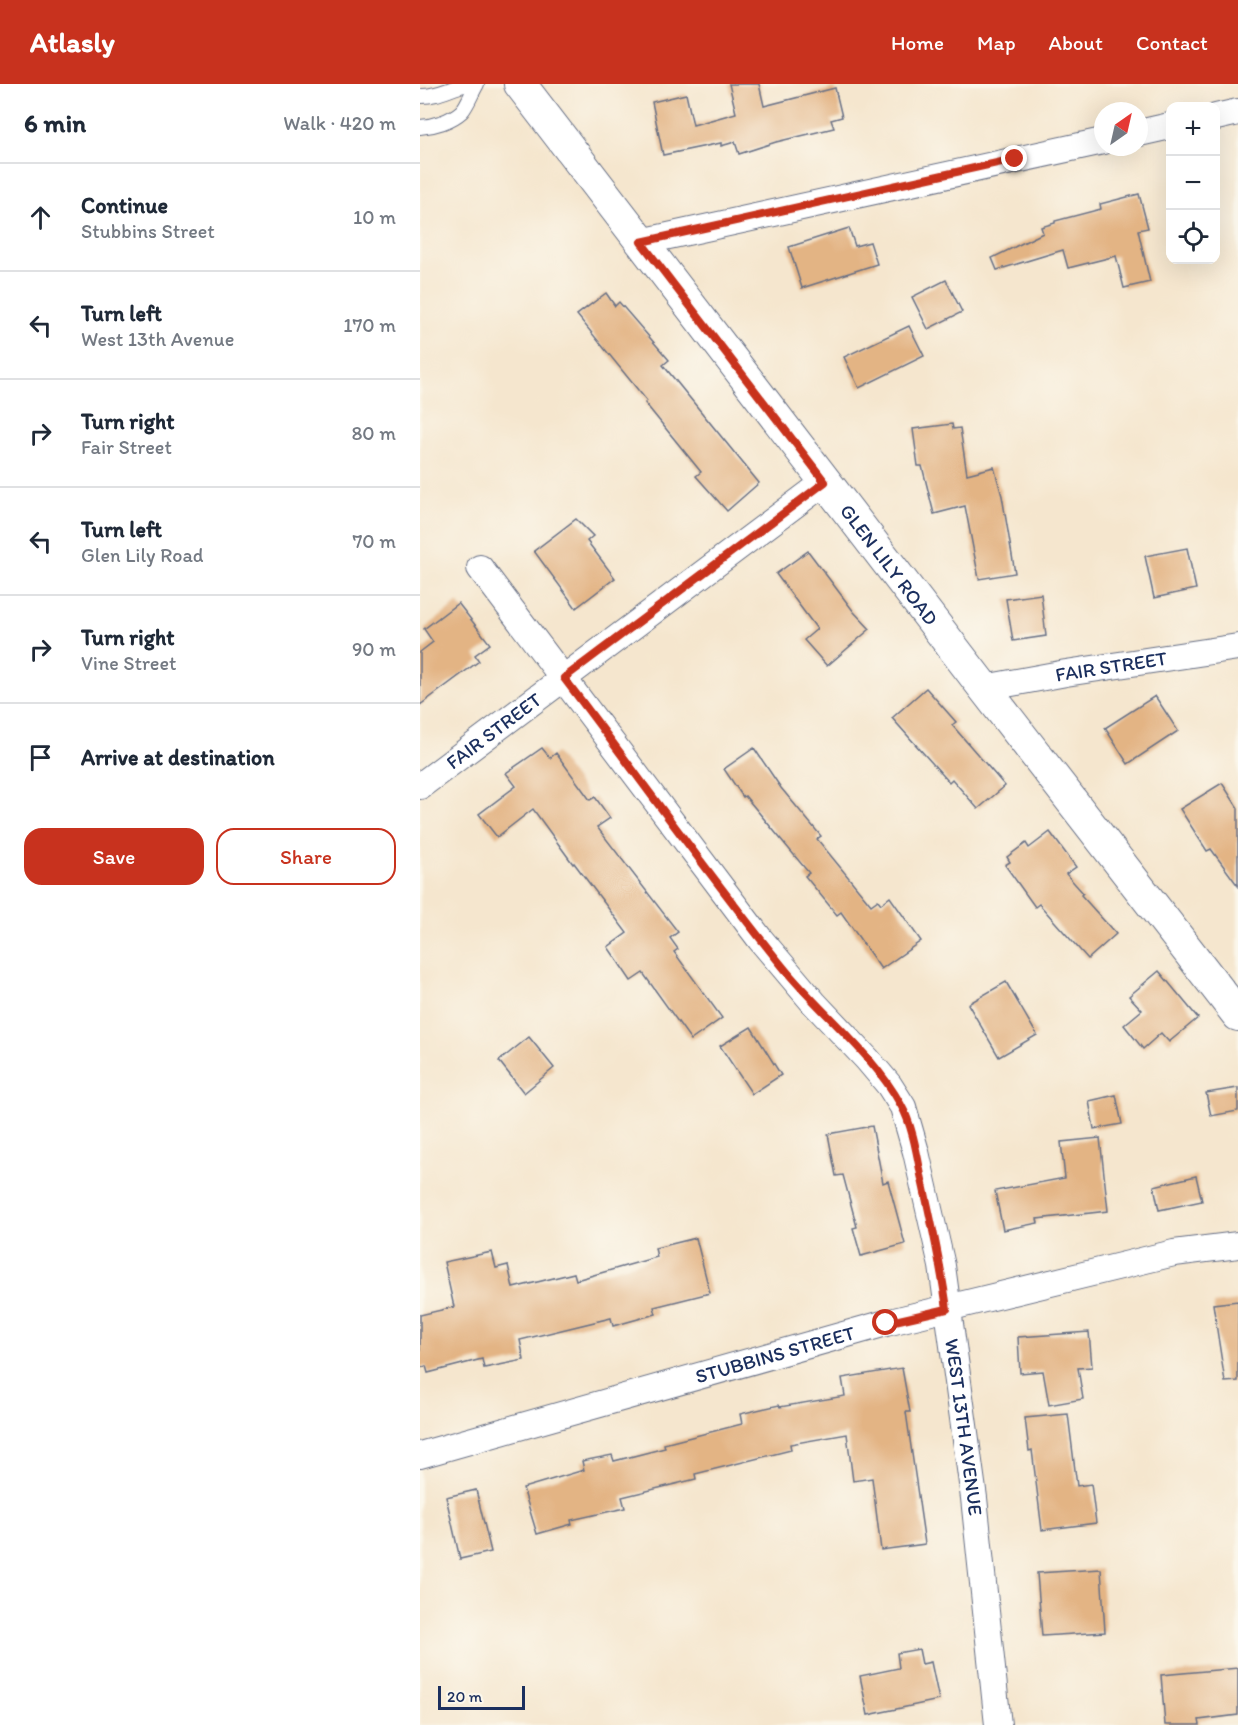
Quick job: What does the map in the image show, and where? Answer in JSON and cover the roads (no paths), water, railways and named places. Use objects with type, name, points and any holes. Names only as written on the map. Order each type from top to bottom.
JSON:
[{"type":"street","name":"GLEN LILY ROAD","points":[[520,84],[1238,1015]]},
{"type":"street","points":[[1220,116],[1238,112]]},
{"type":"street","points":[[1148,131],[1166,127]]},
{"type":"street","points":[[641,242],[1094,143]]},
{"type":"street","name":"FAIR STREET","points":[[420,786],[825,482]]},
{"type":"street","name":"WEST 13TH AVENUE","points":[[480,568],[760,939],[814,1003],[867,1059],[889,1085],[903,1107],[916,1152],[942,1266],[974,1498],[998,1725]]},
{"type":"street","name":"FAIR STREET","points":[[984,688],[1238,647]]},
{"type":"street","name":"STUBBINS STREET","points":[[420,1455],[855,1331],[1174,1253],[1238,1245]]},
{"type":"lane","points":[[420,96],[439,94],[453,87],[468,84]]},
{"type":"lane","points":[[420,127],[445,121],[462,110],[477,84]]}]
